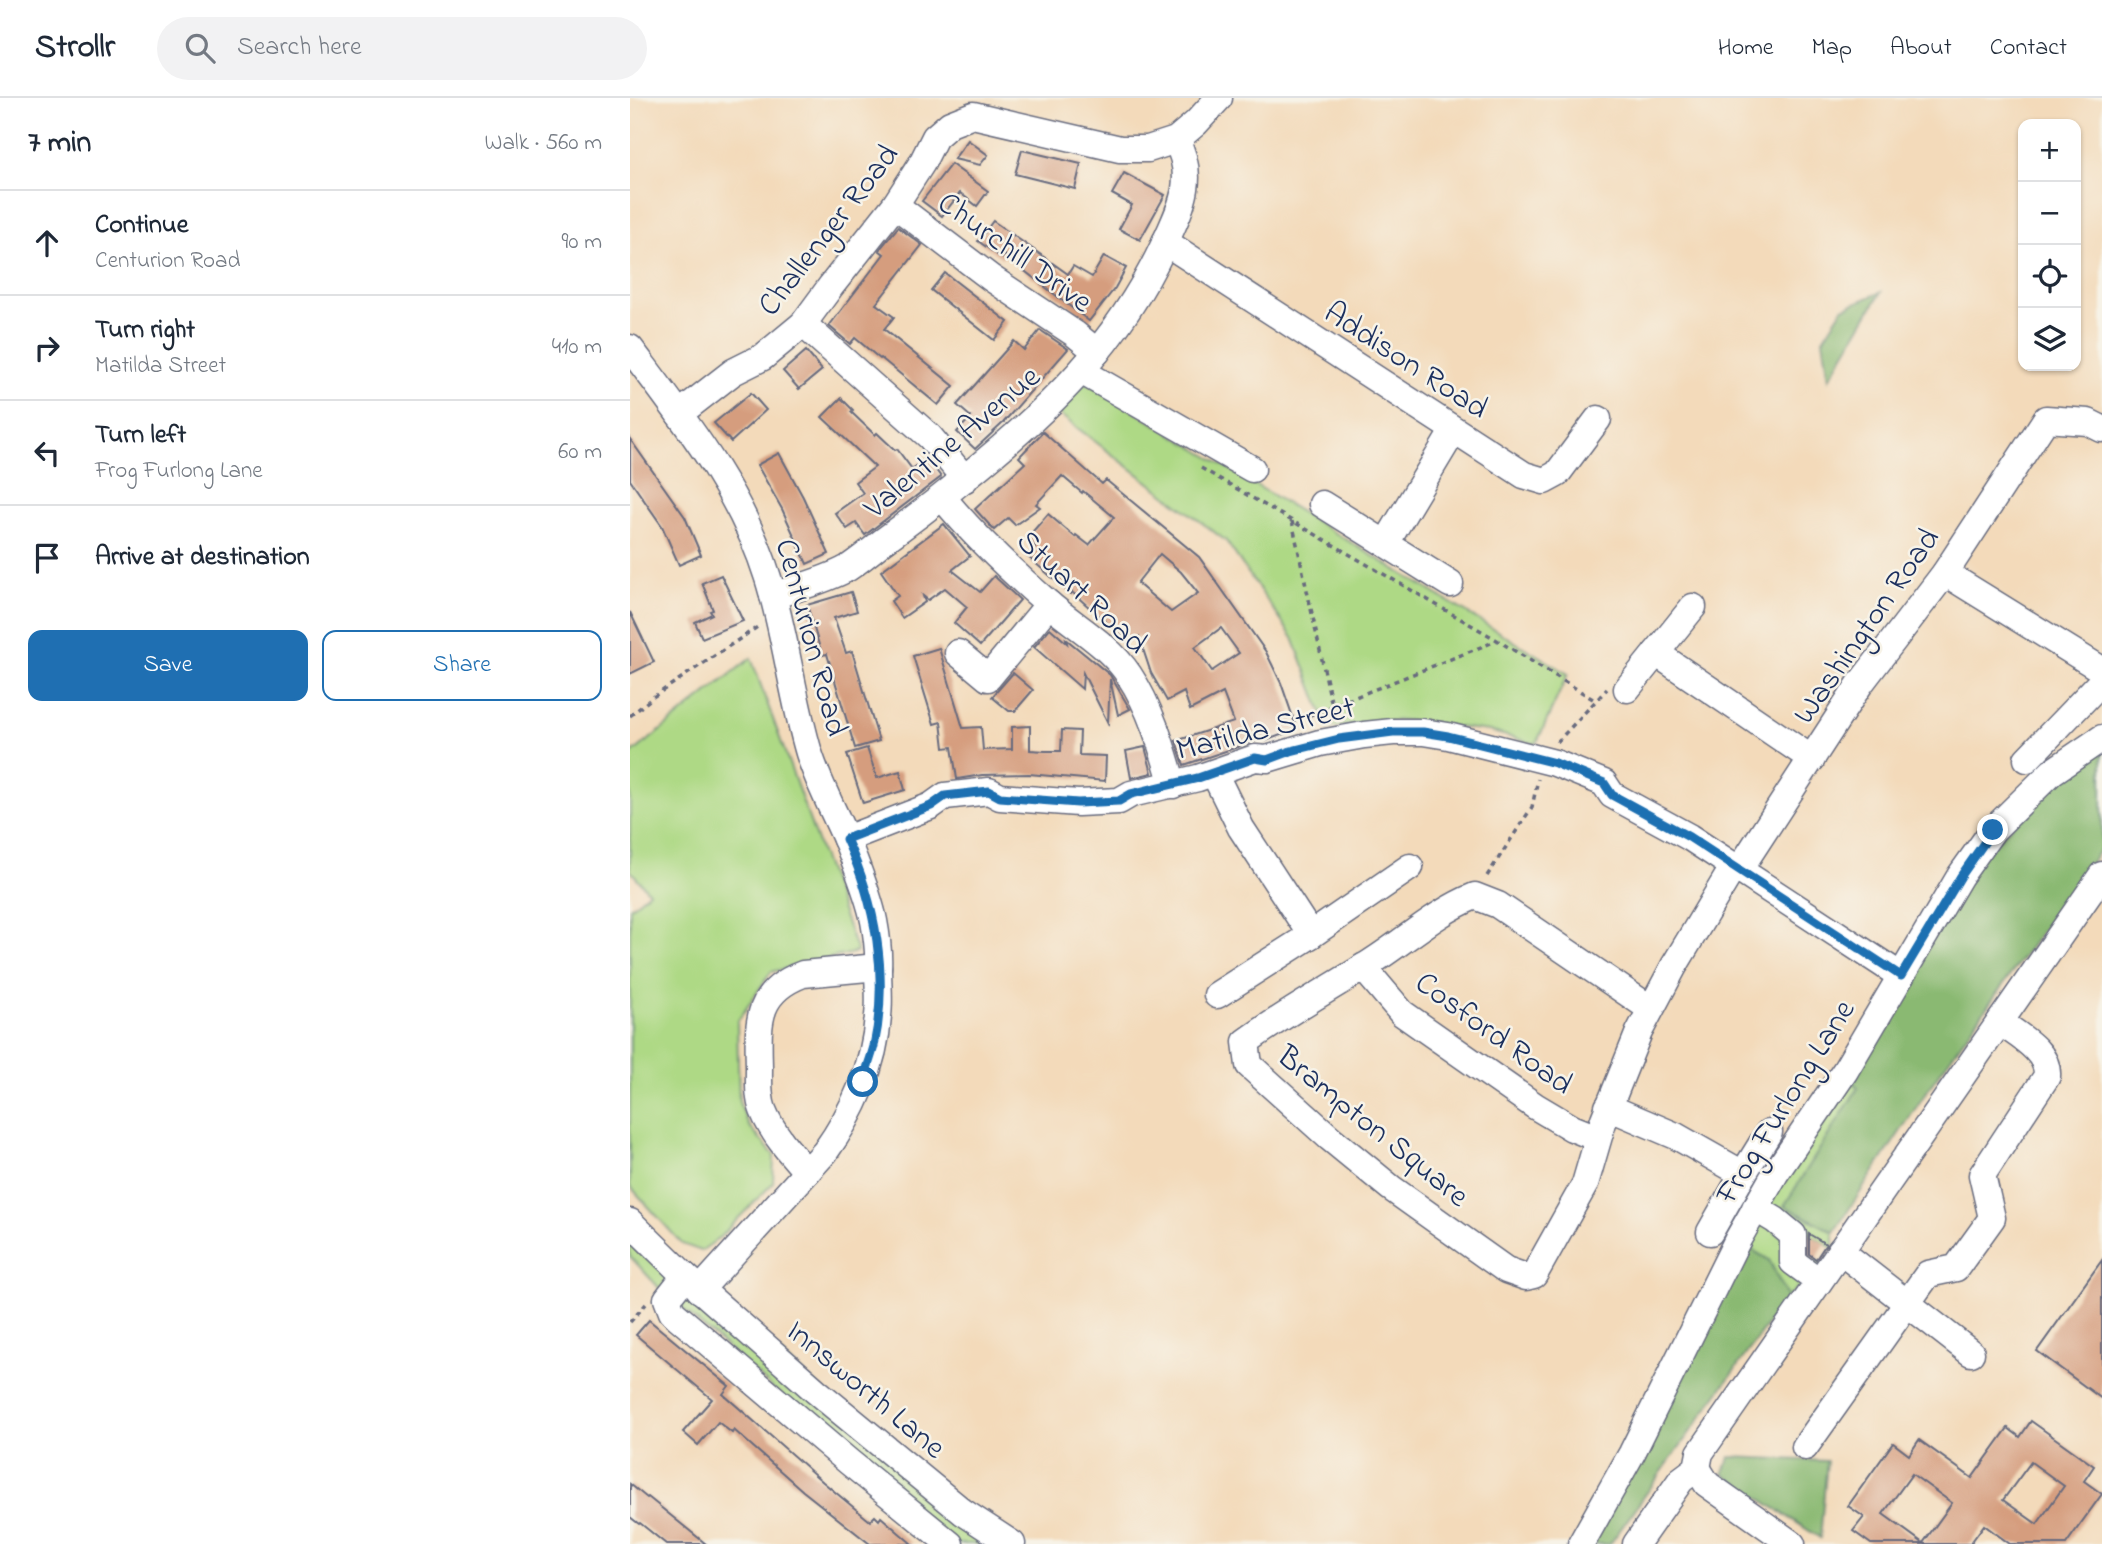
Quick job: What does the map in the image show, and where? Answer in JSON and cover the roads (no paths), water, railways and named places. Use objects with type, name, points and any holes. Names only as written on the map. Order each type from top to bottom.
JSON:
[{"type":"street","name":"Challenger Road","points":[[679,414],[733,373],[763,357],[803,324],[895,205],[935,137],[950,124],[973,115],[1121,149],[1148,149],[1176,140],[1219,98]]},
{"type":"street","name":"Valentine Avenue","points":[[776,605],[846,569],[943,498],[1005,446],[1066,389],[1131,309],[1182,206],[1187,182],[1183,153],[1176,140]]},
{"type":"street","name":"Churchill Drive","points":[[895,205],[991,278],[1075,334],[1089,362],[1252,469]]},
{"type":"street","name":"Addison Road","points":[[1165,242],[1524,475],[1544,481],[1557,474],[1598,419]]},
{"type":"street","points":[[803,324],[930,437],[965,479]]},
{"type":"street","name":"Centurion Road","points":[[634,360],[679,414],[715,465],[743,516],[776,605],[809,753],[846,839],[874,918],[877,938],[878,1017],[874,1046],[863,1082],[839,1132],[807,1172],[692,1283]]},
{"type":"street","name":"Washington Road","points":[[1736,868],[1812,759],[1860,684],[1945,573],[2046,419],[2088,422],[2102,429]]},
{"type":"street","points":[[1386,543],[1454,430]]},
{"type":"street","name":"Stuart Road","points":[[943,498],[971,533],[1049,604],[1111,653],[1129,675],[1158,736],[1173,785]]},
{"type":"street","points":[[1322,504],[1450,584]]},
{"type":"street","points":[[1945,573],[2102,670]]},
{"type":"street","points":[[958,653],[988,678],[1049,604]]},
{"type":"street","points":[[1627,689],[1693,607]]},
{"type":"street","points":[[1656,653],[1812,759]]},
{"type":"street","points":[[2027,759],[2102,681]]},
{"type":"street","name":"Matilda Street","points":[[846,839],[931,806],[945,796],[989,791],[1000,797],[1095,803],[1119,801],[1131,794],[1173,785],[1255,758],[1267,760],[1320,743],[1364,735],[1423,732],[1542,760],[1604,783],[1612,795],[1664,822],[1901,976]]},
{"type":"street","name":"Frog Furlong Lane","points":[[1581,1544],[1632,1453],[1755,1208],[1845,1071],[1961,876],[1993,830],[2052,772],[2102,738]]},
{"type":"street","points":[[1214,773],[1241,828],[1311,935]]},
{"type":"street","points":[[1217,995],[1311,935],[1410,866]]},
{"type":"street","name":"Brampton Square","points":[[1651,1009],[1498,905],[1475,896],[1455,904],[1246,1042],[1249,1065],[1330,1138],[1391,1188],[1506,1270],[1526,1277],[1534,1275],[1585,1184],[1608,1107],[1639,1032],[1674,966],[1736,868]]},
{"type":"street","points":[[1636,1544],[1681,1480],[1697,1468],[1700,1453],[2102,875]]},
{"type":"street","points":[[807,1172],[777,1135],[762,1110],[759,1091],[759,1025],[762,1010],[775,990],[803,974],[878,967]]},
{"type":"street","name":"Cosford Road","points":[[1363,967],[1402,1013],[1535,1107],[1572,1128],[1597,1138]]},
{"type":"street","points":[[1805,1447],[1928,1274],[1956,1268],[1992,1217],[1982,1175],[2047,1076],[2048,1068],[2040,1054],[2000,1021]]},
{"type":"street","points":[[1608,1107],[1676,1136],[1743,1174]]},
{"type":"street","points":[[1710,1232],[1769,1132]]},
{"type":"street","points":[[1755,1208],[1793,1235],[1793,1262],[1819,1281]]},
{"type":"street","name":"Innsworth Lane","points":[[630,1222],[692,1283],[816,1391],[953,1504],[1012,1544]]},
{"type":"street","points":[[1840,1251],[1971,1353]]},
{"type":"street","points":[[692,1283],[667,1299],[672,1312],[950,1544]]},
{"type":"street","points":[[1697,1468],[1707,1484],[1792,1544]]}]
